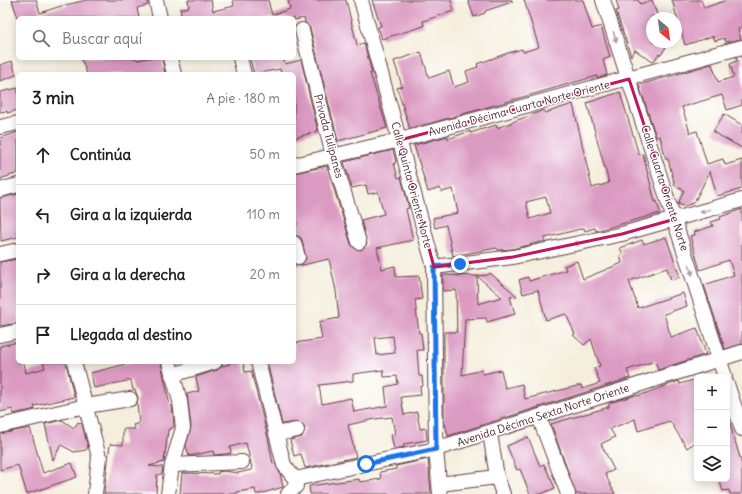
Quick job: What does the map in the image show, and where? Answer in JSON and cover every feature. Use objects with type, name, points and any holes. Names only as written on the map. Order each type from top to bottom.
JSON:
[{"type":"street","points":[[156,0],[160,16]]},
{"type":"street","name":"Calle Quinta Oriente Norte","points":[[361,0],[434,267],[436,449],[440,489]]},
{"type":"street","name":"Calle Cuarta Oriente Norte","points":[[603,0],[675,219],[723,374]]},
{"type":"street","name":"Privada Tulipanes","points":[[302,30],[333,156],[359,242]]},
{"type":"street","name":"Avenida Décima Cuarta Norte Oriente","points":[[296,165],[400,140],[629,79],[742,47]]},
{"type":"street","points":[[170,60],[174,72]]},
{"type":"street","points":[[240,60],[244,72]]},
{"type":"street","points":[[0,127],[16,123]]},
{"type":"street","points":[[0,190],[16,186]]},
{"type":"street","points":[[434,267],[514,257],[622,234],[742,200]]},
{"type":"street","points":[[0,254],[16,250]]},
{"type":"street","points":[[296,250],[298,257]]},
{"type":"street","points":[[0,335],[16,331]]},
{"type":"street","name":"Avenida Décima Sexta Norte Oriente","points":[[295,479],[436,449],[742,352]]},
{"type":"street","points":[[75,364],[100,457],[95,494]]},
{"type":"street","points":[[168,494],[172,464],[183,428],[180,401],[171,368],[200,364]]},
{"type":"street","points":[[258,364],[284,466],[295,479],[296,486],[288,494]]},
{"type":"street","points":[[730,393],[742,429]]},
{"type":"street","points":[[0,426],[86,406],[130,399]]},
{"type":"street","points":[[539,417],[568,494]]},
{"type":"street","points":[[276,434],[297,430]]},
{"type":"street","points":[[490,433],[497,476],[503,494]]},
{"type":"street","points":[[172,464],[242,462]]},
{"type":"street","points":[[440,489],[497,476]]},
{"type":"highlighted area","points":[[629,79],[675,219],[622,234],[513,257],[434,267],[400,140]]},
{"type":"building","points":[[12,0],[36,0],[40,13],[87,0],[148,0],[148,5],[137,8],[139,16],[17,16]]},
{"type":"building","points":[[188,0],[211,0],[213,11],[234,6],[233,0],[268,0],[272,15],[290,9],[288,0],[346,0],[357,45],[364,43],[372,73],[370,73],[387,128],[338,141],[310,28],[305,22],[304,18],[296,20],[296,16],[182,16],[180,9],[189,7]]},
{"type":"building","points":[[372,0],[451,0],[454,11],[423,21],[424,26],[382,39],[378,27],[381,26]]},
{"type":"building","points":[[468,0],[512,0],[512,2],[485,11],[485,13],[474,17]]},
{"type":"building","points":[[524,0],[583,0],[592,29],[601,26],[610,57],[603,60],[607,75],[597,78],[597,76],[410,129],[397,88],[402,86],[394,61],[421,52],[429,78],[449,71],[454,87],[469,82],[466,71],[478,67],[477,64],[522,49],[523,52],[539,47]]},
{"type":"building","points":[[616,0],[638,0],[640,4],[652,0],[656,12],[646,12],[646,48],[665,48],[661,55],[659,54],[653,62],[635,50],[631,56],[616,11],[619,10]]},
{"type":"building","points":[[672,0],[701,0],[704,8],[727,0],[742,0],[742,27],[738,29],[741,39],[726,42],[724,38],[715,41],[713,36],[685,45],[682,35],[682,12],[675,12]]},
{"type":"building","points":[[742,56],[742,105],[727,110],[722,95],[682,107],[690,133],[697,131],[707,164],[723,159],[725,165],[742,160],[742,189],[717,196],[710,171],[694,203],[684,206],[678,204],[684,190],[675,186],[660,136],[656,137],[639,85],[712,64],[718,82],[734,77],[730,64],[737,61],[736,57]]},
{"type":"building","points":[[82,60],[162,60],[165,72],[86,72]]},
{"type":"building","points":[[250,60],[284,60],[285,64],[301,60],[318,131],[296,137],[296,72],[281,72],[280,69],[264,72],[253,72]]},
{"type":"building","points":[[12,61],[16,75],[0,81],[0,65]]},
{"type":"building","points":[[16,88],[16,111],[7,113],[7,111],[0,112],[0,92]]},
{"type":"building","points":[[620,92],[639,155],[643,154],[655,202],[657,201],[660,213],[596,231],[595,228],[585,231],[584,228],[545,238],[545,241],[512,249],[498,250],[497,248],[453,256],[446,225],[435,228],[433,218],[458,213],[453,189],[442,192],[440,188],[428,192],[414,145],[448,136],[448,139],[470,131],[470,133],[496,125],[497,128],[544,110],[545,113],[573,104],[592,188],[609,183],[587,103]],"holes":[[[546,197],[550,213],[530,219],[526,202]]]},
{"type":"building","points":[[724,114],[742,125],[742,148],[713,132]]},
{"type":"building","points":[[16,133],[16,174],[0,179],[0,138]]},
{"type":"building","points":[[393,150],[396,162],[394,163],[398,178],[401,177],[409,208],[406,209],[413,240],[377,248],[382,269],[395,266],[396,277],[419,276],[422,299],[415,300],[419,333],[421,333],[423,350],[417,350],[419,376],[422,376],[423,386],[420,387],[421,395],[401,397],[404,415],[417,412],[420,429],[426,428],[427,440],[404,444],[404,447],[394,449],[391,435],[395,434],[392,417],[348,425],[356,457],[305,468],[301,454],[294,456],[290,440],[302,437],[305,428],[299,422],[282,424],[267,364],[296,364],[296,343],[322,339],[319,322],[339,318],[336,291],[329,259],[296,267],[296,264],[301,265],[306,259],[302,240],[300,237],[296,236],[296,173],[327,166],[351,244],[354,248],[361,250],[367,244],[361,220],[384,214],[378,192],[368,194],[366,185],[352,188],[344,162]],"holes":[[[393,336],[395,353],[377,355],[375,338]],[[383,370],[384,377],[397,376],[398,384],[385,387],[387,406],[354,412],[351,398],[322,404],[319,385],[353,381],[353,374]]]},
{"type":"building","points":[[16,194],[16,237],[1,241],[0,198]]},
{"type":"building","points":[[742,209],[742,344],[725,349],[704,285],[734,275],[729,260],[700,270],[690,236],[695,235],[694,232],[713,226],[711,222],[721,219],[720,217]]},
{"type":"building","points":[[666,237],[680,277],[671,280],[667,268],[629,281],[638,308],[683,293],[687,306],[664,314],[671,337],[697,328],[706,354],[658,370],[655,361],[627,370],[630,378],[448,436],[444,419],[444,332],[457,332],[456,290],[443,291],[443,275],[488,275],[490,273],[517,296],[510,297],[515,314],[487,322],[486,318],[465,319],[462,375],[482,370],[483,374],[501,370],[505,388],[522,384],[525,399],[581,385],[582,389],[600,383],[594,368],[600,366],[591,339],[584,345],[573,335],[575,334],[566,314],[546,320],[538,290],[523,294],[519,280],[528,277],[529,281],[566,270],[564,266],[577,261],[583,279],[622,263],[620,255],[623,254],[620,248],[642,240],[644,244]],"holes":[[[477,276],[502,297],[478,304]]]},
{"type":"building","points":[[16,259],[16,323],[0,326],[0,262]]},
{"type":"building","points":[[16,342],[16,364],[24,364],[26,373],[45,368],[44,364],[66,364],[74,397],[34,406],[35,409],[14,414],[13,409],[0,412],[0,346]]},
{"type":"building","points":[[126,364],[161,364],[170,406],[172,406],[174,427],[168,430],[164,462],[149,466],[163,467],[162,474],[157,475],[156,494],[104,494],[110,444],[123,445],[123,429],[135,429],[133,425],[139,423],[138,398],[135,390],[133,390],[131,380],[94,388],[91,373]]},
{"type":"building","points":[[230,364],[243,364],[245,372],[251,371],[273,464],[275,463],[280,473],[283,487],[260,494],[256,494],[255,489],[237,492],[236,494],[180,494],[182,473],[218,474],[218,472],[224,471],[238,473],[251,470],[252,468],[246,443],[230,447],[231,453],[214,455],[213,451],[189,456],[186,446],[191,427],[187,394],[199,391],[196,377],[217,370],[222,366]]},
{"type":"building","points":[[694,380],[694,443],[687,448],[670,421],[638,431],[635,419],[610,429],[615,437],[601,444],[614,470],[605,474],[615,494],[576,494],[551,424],[609,407],[609,403],[636,395],[641,395],[679,381],[680,384]]},
{"type":"building","points":[[62,420],[74,428],[78,422],[82,424],[88,447],[86,450],[74,452],[61,445],[53,460],[45,424]]},
{"type":"building","points":[[730,423],[742,465],[742,494],[730,494],[729,490],[723,491],[720,482],[730,482]]},
{"type":"building","points":[[30,428],[43,473],[72,463],[77,477],[27,494],[18,465],[0,470],[0,434]]},
{"type":"building","points":[[528,437],[540,466],[544,464],[555,488],[541,494],[530,494],[520,469],[517,470],[507,446]]},
{"type":"building","points":[[428,459],[431,494],[310,494],[309,486],[359,479],[360,482],[381,479],[380,472],[396,469],[396,466]]},
{"type":"route","points":[[366,464],[436,449],[434,267],[460,264]]}]
